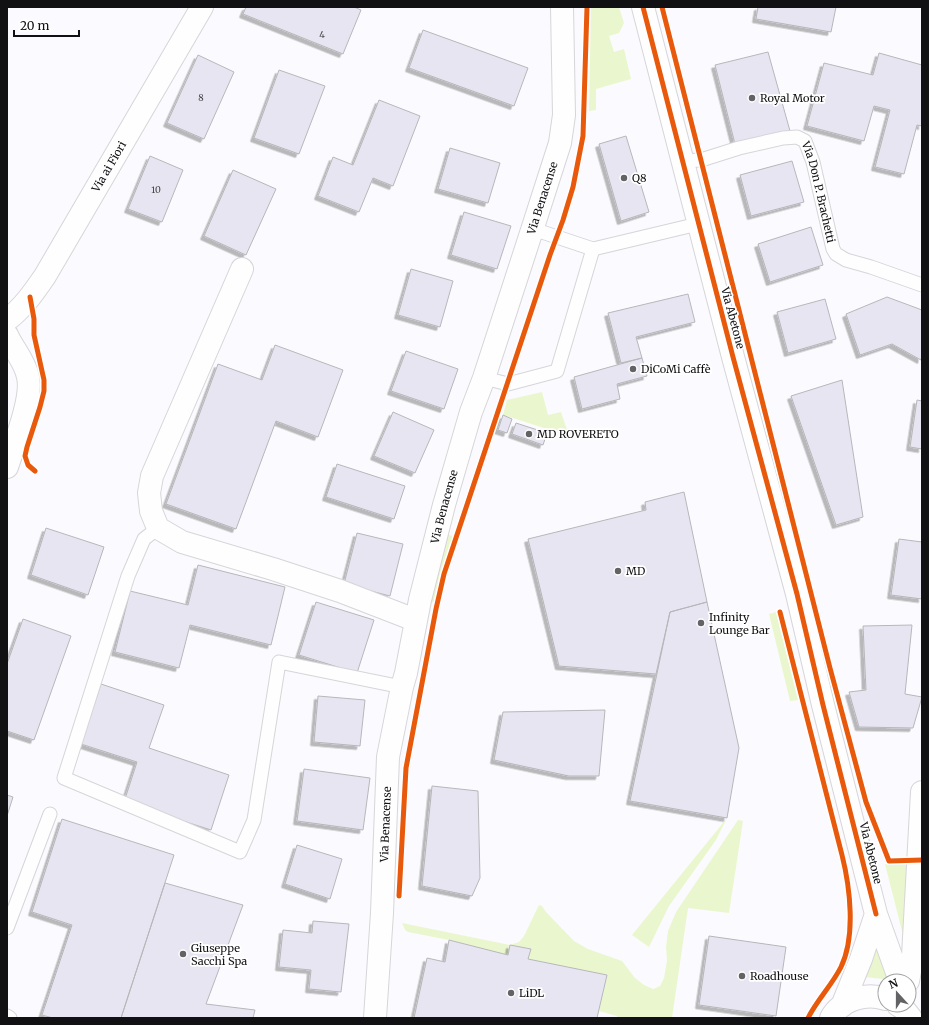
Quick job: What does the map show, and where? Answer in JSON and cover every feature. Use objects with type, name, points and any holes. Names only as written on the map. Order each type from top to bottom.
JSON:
[{"type":"street","name":"Via ai Fiori","points":[[7,320],[16,313],[30,297],[45,276],[202,7]]},
{"type":"street","name":"Via Benacense","points":[[375,1018],[382,913],[388,757],[406,673],[415,620],[444,505],[472,412],[560,143],[564,115],[562,7]]},
{"type":"street","name":"Via Abetone","points":[[643,7],[732,358],[797,594],[823,705],[876,914],[897,973]]},
{"type":"street","points":[[242,269],[152,476],[149,493],[151,511],[158,528],[182,542],[340,591],[415,620]]},
{"type":"street","points":[[7,335],[24,366],[28,377],[29,390],[26,407],[7,467]]},
{"type":"street","points":[[910,973],[914,956],[922,792]]},
{"type":"street","points":[[836,1012],[861,959],[876,914]]},
{"type":"street","points":[[836,1012],[853,1000],[866,996],[877,997]]},
{"type":"lane","name":"Via Don P. Brachetti","points":[[682,161],[701,160],[739,148],[783,138],[797,137],[805,141],[813,162],[833,248],[836,254],[846,260],[922,285]]},
{"type":"lane","points":[[533,229],[592,250],[698,224]]},
{"type":"lane","points":[[484,378],[508,384],[557,370],[592,250]]},
{"type":"lane","points":[[158,528],[144,539],[128,576],[64,778],[240,852],[254,820],[280,662],[402,687]]},
{"type":"lane","points":[[7,928],[50,814]]},
{"type":"green space","points":[[591,7],[619,7],[624,23],[619,33],[609,36],[614,52],[624,49],[631,79],[596,89],[596,110],[589,111]]},
{"type":"green space","points":[[542,392],[548,415],[561,412],[568,433],[563,434],[503,415],[507,400]]},
{"type":"green space","points":[[445,534],[453,536],[434,603],[431,601]]},
{"type":"green space","points":[[776,612],[798,700],[790,701],[769,614]]},
{"type":"green space","points":[[727,818],[716,840],[669,906],[649,947],[632,935]]},
{"type":"green space","points":[[738,820],[743,821],[729,913],[688,908],[672,1018],[617,1018],[617,1016],[599,1011],[607,975],[528,959],[530,949],[510,945],[519,942],[524,936],[539,905],[542,906],[574,941],[588,949],[622,961],[635,978],[644,985],[653,989],[660,986],[664,978],[667,960],[666,947],[668,931],[676,912]]},
{"type":"green space","points":[[885,864],[912,865],[905,936],[902,931]]},
{"type":"green space","points":[[402,923],[510,945],[508,955],[449,940],[408,932],[405,930]]},
{"type":"green space","points":[[875,929],[891,973],[877,973],[877,978],[864,977]]},
{"type":"building","points":[[246,7],[354,7],[361,10],[343,54],[243,14]]},
{"type":"building","points":[[758,7],[836,7],[831,32],[756,19]]},
{"type":"building","points":[[423,30],[528,68],[514,106],[409,68]]},
{"type":"building","name":"Royal Motor","points":[[768,52],[790,131],[735,144],[715,65]]},
{"type":"building","points":[[879,53],[922,65],[922,126],[917,125],[904,174],[875,167],[890,110],[874,106],[864,141],[807,126],[824,63],[873,75]]},
{"type":"building","points":[[198,55],[234,72],[204,139],[167,123]]},
{"type":"building","points":[[279,70],[325,86],[299,154],[254,138]]},
{"type":"building","points":[[379,100],[420,116],[393,186],[373,178],[359,212],[318,196],[333,157],[353,165]]},
{"type":"building","name":"Q8","points":[[626,136],[649,212],[621,221],[599,144]]},
{"type":"building","points":[[450,148],[500,163],[488,203],[438,189]]},
{"type":"building","points":[[150,156],[183,170],[162,222],[128,209]]},
{"type":"building","points":[[792,161],[804,202],[751,216],[740,175]]},
{"type":"building","points":[[233,170],[276,189],[246,255],[204,236]]},
{"type":"building","points":[[464,212],[511,226],[497,269],[451,255]]},
{"type":"building","points":[[811,227],[823,265],[770,282],[758,244]]},
{"type":"building","points":[[411,269],[453,281],[440,327],[398,315]]},
{"type":"building","points":[[688,294],[695,322],[636,337],[642,358],[621,363],[608,313]]},
{"type":"building","points":[[887,297],[922,310],[921,360],[892,344],[860,355],[846,314]]},
{"type":"building","points":[[825,299],[836,339],[788,353],[777,312]]},
{"type":"building","points":[[275,345],[343,370],[318,437],[276,421],[236,529],[166,504],[218,364],[262,380]]},
{"type":"building","points":[[406,351],[458,369],[444,409],[391,391]]},
{"type":"building","points":[[642,358],[647,376],[617,384],[620,399],[582,409],[574,377]]},
{"type":"building","points":[[842,380],[863,517],[836,525],[791,396]]},
{"type":"building","points":[[917,400],[922,401],[922,449],[910,447]]},
{"type":"building","points":[[393,412],[434,430],[415,473],[374,456]]},
{"type":"building","points":[[503,415],[512,419],[507,433],[498,430]]},
{"type":"building","name":"MD ROVERETO","points":[[516,423],[547,433],[543,445],[512,434]]},
{"type":"building","points":[[337,464],[405,486],[394,519],[326,497]]},
{"type":"building","name":"MD","points":[[684,492],[707,602],[670,612],[656,674],[559,666],[528,539],[646,510],[645,502]]},
{"type":"building","points":[[46,528],[104,547],[88,595],[31,575]]},
{"type":"building","points":[[357,533],[403,544],[390,596],[344,584]]},
{"type":"building","points":[[899,539],[922,542],[922,599],[891,595]]},
{"type":"building","points":[[198,565],[285,587],[271,645],[190,625],[179,668],[115,652],[130,591],[188,605]]},
{"type":"building","points":[[316,602],[374,620],[357,673],[299,655]]},
{"type":"building","points":[[707,602],[739,748],[727,818],[630,801],[670,612]]},
{"type":"building","points":[[23,619],[71,636],[34,740],[7,731],[7,664]]},
{"type":"building","points":[[912,625],[905,694],[922,697],[913,728],[859,727],[849,692],[866,690],[863,626]]},
{"type":"building","points":[[101,684],[164,705],[149,748],[229,775],[211,830],[124,802],[137,762],[81,744]]},
{"type":"building","points":[[318,696],[365,700],[360,746],[314,742]]},
{"type":"building","points":[[605,710],[599,776],[569,776],[494,760],[503,712]]},
{"type":"building","points":[[304,769],[370,778],[363,830],[297,821]]},
{"type":"building","points":[[432,786],[478,791],[480,878],[472,896],[422,886]]},
{"type":"building","points":[[7,795],[13,797],[7,816]]},
{"type":"building","points":[[62,819],[174,855],[121,1018],[53,1018],[42,1015],[72,925],[32,912]]},
{"type":"building","points":[[297,845],[342,859],[330,899],[285,884]]},
{"type":"building","name":"Giuseppe Sacchi Spa","points":[[165,883],[243,905],[206,1004],[255,1010],[253,1018],[121,1018]]},
{"type":"building","points":[[313,921],[349,924],[341,992],[309,989],[311,970],[279,967],[283,930],[312,933]]},
{"type":"building","name":"Roadhouse","points":[[709,936],[786,947],[776,1016],[699,1005]]},
{"type":"building","name":"LiDL","points":[[449,940],[508,955],[510,945],[531,949],[528,959],[607,975],[597,1018],[414,1018],[427,958],[445,962]]},
{"type":"cycle path","points":[[399,896],[406,768],[444,574],[573,187],[583,136],[587,7]]},
{"type":"cycle path","points":[[643,7],[733,357],[797,594],[823,705],[876,914]]},
{"type":"cycle path","points":[[662,7],[830,668],[866,802],[889,861],[922,860]]},
{"type":"cycle path","points":[[30,297],[34,319],[34,335],[44,380],[44,391],[25,456],[28,465],[35,471]]},
{"type":"cycle path","points":[[780,612],[842,855],[849,896],[850,926],[846,955],[837,974],[808,1018]]},
{"type":"place","name":"Royal Motor","points":[[752,98]]},
{"type":"place","name":"Q8","points":[[624,178]]},
{"type":"place","name":"DiCoMi Caffè","points":[[633,369]]},
{"type":"place","name":"MD ROVERETO","points":[[529,434]]},
{"type":"place","name":"MD","points":[[618,571]]},
{"type":"place","name":"Infinity Lounge Bar","points":[[701,623]]},
{"type":"place","name":"Giuseppe Sacchi Spa","points":[[183,954]]},
{"type":"place","name":"Roadhouse","points":[[742,976]]},
{"type":"place","name":"LiDL","points":[[511,993]]}]
